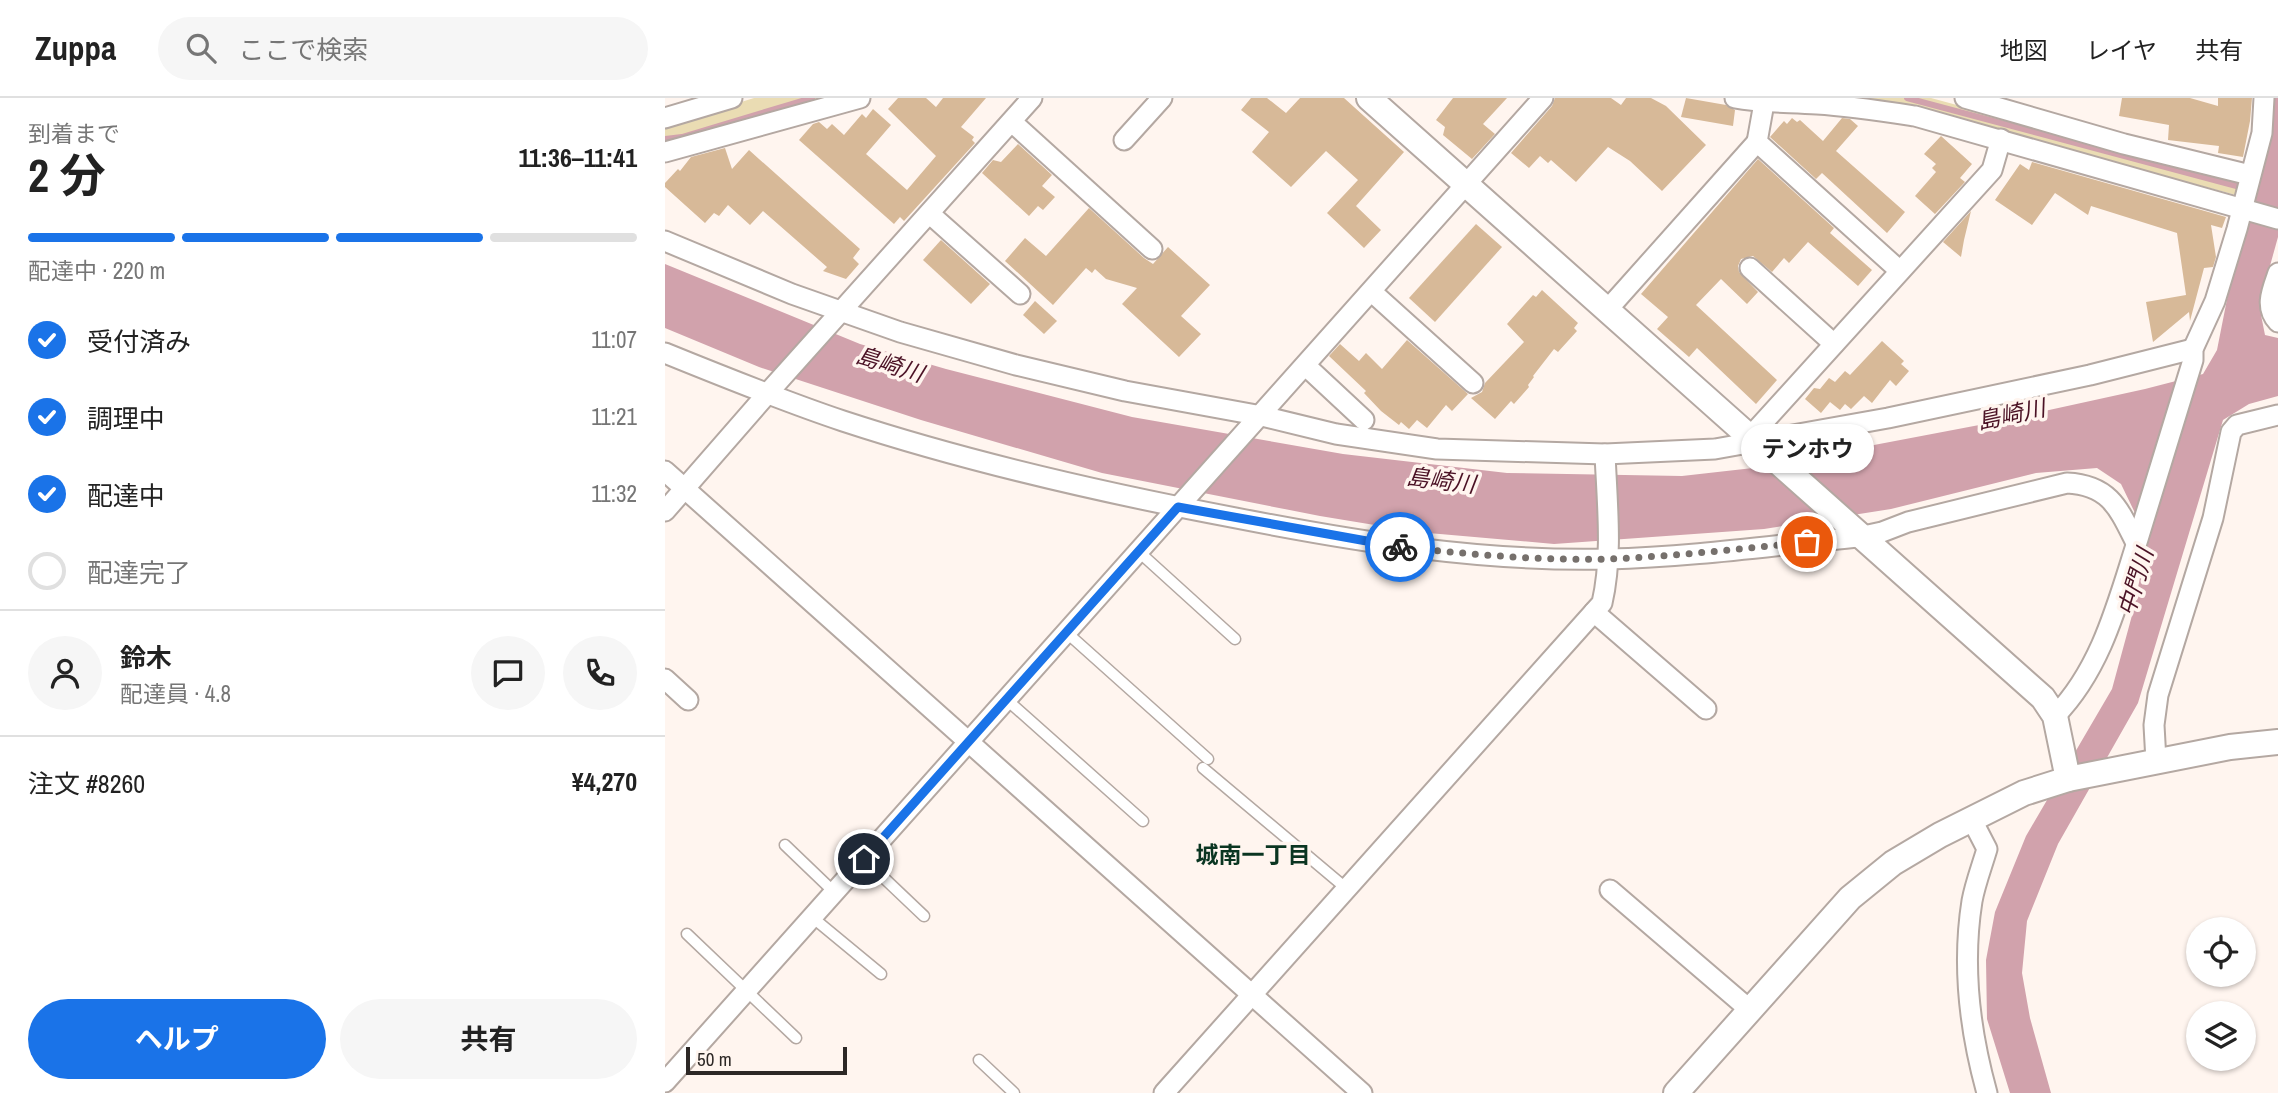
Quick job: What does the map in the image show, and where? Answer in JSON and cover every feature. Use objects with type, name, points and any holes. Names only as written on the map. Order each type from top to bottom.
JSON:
[{"type":"street","points":[[665,118],[732,98]]},
{"type":"street","points":[[665,152],[860,98]]},
{"type":"street","points":[[665,511],[1032,98]]},
{"type":"street","points":[[1125,140],[1162,98]]},
{"type":"street","points":[[1369,98],[2043,698],[2055,716],[2068,779]]},
{"type":"street","points":[[665,1082],[1543,98]]},
{"type":"street","points":[[1735,98],[1764,103],[1870,108],[1915,116],[2278,219]]},
{"type":"street","points":[[1965,98],[2009,104],[2124,144],[2250,175]]},
{"type":"street","points":[[2055,716],[2070,700],[2106,636],[2115,614],[2193,355],[2215,301],[2246,209],[2250,175],[2262,133],[2264,98]]},
{"type":"street","points":[[1608,309],[1757,142],[1764,103]]},
{"type":"street","points":[[1012,122],[1152,249]]},
{"type":"street","points":[[1760,445],[1834,344],[1992,170],[2001,139]]},
{"type":"street","points":[[1757,142],[1900,271]]},
{"type":"street","points":[[930,214],[1020,295]]},
{"type":"street","points":[[665,241],[839,315],[1016,365],[1257,420],[1437,449],[1605,459],[1760,445],[2193,355]]},
{"type":"street","points":[[1750,268],[1834,344]]},
{"type":"street","points":[[2278,273],[2269,303],[2278,322]]},
{"type":"street","points":[[1372,292],[1473,383]]},
{"type":"street","points":[[665,353],[846,422],[1051,480],[1182,503],[1396,547],[1487,555],[1702,553],[1854,532],[1882,532],[1908,522],[2067,483],[2096,488],[2116,505],[2136,543]]},
{"type":"street","points":[[1306,366],[1364,420]]},
{"type":"street","points":[[2156,761],[2154,726],[2158,695],[2213,518],[2231,432],[2237,425],[2278,415]]},
{"type":"street","points":[[1164,1093],[1602,603],[1607,553],[1605,459]]},
{"type":"street","points":[[665,471],[1362,1093]]},
{"type":"street","points":[[1594,612],[1706,709]]},
{"type":"street","points":[[665,679],[688,700]]},
{"type":"street","points":[[1677,1093],[1850,898],[1892,863],[1971,818],[2024,793],[2068,779],[2230,747],[2278,743]]},
{"type":"street","points":[[1971,818],[1987,849],[1972,899],[1968,940],[1976,1053],[1987,1093]]},
{"type":"street","points":[[1610,890],[1750,1010]]},
{"type":"lane","points":[[1137,551],[1235,639]]},
{"type":"lane","points":[[1066,631],[1205,763],[1347,888]]},
{"type":"lane","points":[[1006,698],[1143,821]]},
{"type":"lane","points":[[785,845],[834,891]]},
{"type":"lane","points":[[864,859],[924,916]]},
{"type":"lane","points":[[812,917],[881,974]]},
{"type":"lane","points":[[687,934],[796,1038]]},
{"type":"lane","points":[[979,1060],[1014,1093]]},
{"type":"shaded area","points":[[754,98],[835,98],[665,146],[665,126]]},
{"type":"shaded area","points":[[1843,98],[1931,98],[2237,181],[2236,195],[2018,137]]},
{"type":"water","name":"島崎川","points":[[2271,98],[2278,98],[2278,237],[2263,291],[2261,315],[2265,335],[2278,338],[2278,396],[2249,404],[2223,420],[2138,703],[2058,844],[2027,921],[2022,973],[2030,1018],[2051,1093],[2010,1093],[1987,1019],[1986,960],[1995,912],[2026,836],[2112,689],[2134,608],[2142,567],[2135,513],[2121,484],[2097,468],[2036,473],[1891,509],[1764,529],[1554,544],[1417,532],[1320,516],[1102,473],[921,420],[759,367],[665,328],[665,264],[860,344],[1132,417],[1343,454],[1507,473],[1682,476],[1753,468],[1995,422],[2203,374],[2217,350],[2231,279],[2272,137]]},
{"type":"building","points":[[898,98],[926,98],[936,107],[943,98],[986,98],[961,127],[974,137],[972,140],[975,143],[904,221],[900,217],[894,224],[799,140],[813,124],[819,122],[827,129],[832,124],[844,135],[862,114],[866,118],[873,109],[891,125],[866,154],[907,190],[936,156],[888,109]]},
{"type":"building","points":[[1251,98],[1267,98],[1286,113],[1300,98],[1344,98],[1404,152],[1356,206],[1381,230],[1364,248],[1327,213],[1358,180],[1326,151],[1291,187],[1252,152],[1269,132],[1241,110]]},
{"type":"building","points":[[1453,98],[1507,98],[1483,124],[1495,134],[1472,159],[1443,135],[1445,127],[1436,120]]},
{"type":"building","points":[[1555,98],[1611,98],[1621,105],[1626,98],[1651,98],[1666,106],[1706,145],[1662,191],[1630,161],[1608,147],[1576,182],[1551,160],[1548,163],[1540,156],[1529,168],[1511,153],[1552,106]]},
{"type":"building","points":[[1686,98],[1726,105],[1735,110],[1733,126],[1681,117]]},
{"type":"building","points":[[2122,98],[2190,98],[2218,106],[2218,98],[2252,98],[2243,157],[2218,153],[2219,146],[2168,140],[2169,125],[2119,116]]},
{"type":"building","points":[[1792,118],[1797,122],[1800,120],[1823,141],[1842,118],[1850,119],[1858,126],[1836,151],[1905,212],[1887,233],[1822,173],[1816,179],[1770,137],[1784,121],[1787,124]]},
{"type":"building","points":[[1941,136],[1972,164],[1960,178],[1965,182],[1935,214],[1915,196],[1936,172],[1932,168],[1936,164],[1924,154]]},
{"type":"building","points":[[1018,144],[1052,175],[1042,186],[1055,197],[1043,210],[1038,206],[1029,216],[982,173],[993,160],[1001,162]]},
{"type":"building","points":[[725,148],[732,169],[749,150],[860,249],[853,258],[859,264],[846,279],[823,271],[827,267],[763,211],[750,225],[728,205],[719,216],[714,213],[705,223],[665,187],[665,183],[678,169],[680,171],[691,157]]},
{"type":"building","points":[[1758,159],[1834,228],[1830,233],[1872,270],[1858,286],[1808,242],[1789,263],[1784,258],[1772,272],[1753,256],[1741,259],[1739,272],[1758,292],[1747,304],[1721,279],[1696,305],[1777,380],[1756,404],[1697,348],[1689,357],[1657,329],[1668,317],[1641,294]]},
{"type":"building","points":[[2032,162],[2226,217],[2222,228],[2211,225],[2216,257],[2213,267],[2204,268],[2190,321],[2189,312],[2153,342],[2146,302],[2186,295],[2177,233],[2091,206],[2088,215],[2055,193],[2032,225],[1995,200],[2020,164],[2029,170]]},
{"type":"building","points":[[1089,208],[1153,264],[1168,247],[1210,285],[1181,316],[1201,334],[1179,357],[1122,304],[1137,288],[1106,279],[1095,269],[1092,273],[1086,268],[1053,305],[1005,261],[1025,238],[1046,256]]},
{"type":"building","points":[[1971,211],[1964,240],[1961,257],[1943,242]]},
{"type":"building","points":[[1476,224],[1502,247],[1435,322],[1409,298]]},
{"type":"building","points":[[941,240],[990,284],[971,304],[923,260]]},
{"type":"building","points":[[1542,290],[1578,323],[1574,328],[1577,331],[1558,352],[1554,349],[1533,376],[1529,387],[1514,404],[1511,401],[1495,419],[1471,398],[1482,392],[1485,383],[1524,342],[1507,324],[1533,295],[1536,297]]},
{"type":"building","points":[[1035,301],[1057,321],[1044,334],[1023,315]]},
{"type":"building","points":[[1407,340],[1468,394],[1452,411],[1446,405],[1427,428],[1417,420],[1409,429],[1401,422],[1399,425],[1381,411],[1364,393],[1366,391],[1329,356],[1340,344],[1359,361],[1366,353],[1382,369]]},
{"type":"building","points":[[1882,341],[1904,361],[1901,364],[1909,371],[1896,386],[1890,380],[1872,403],[1864,396],[1851,409],[1845,404],[1840,410],[1830,402],[1821,413],[1805,399],[1814,388],[1820,389],[1829,378],[1835,382],[1845,371],[1850,375]]},
{"type":"waterway","points":[[665,139],[682,137],[812,98]]},
{"type":"waterway","points":[[1907,98],[2244,188]]},
{"type":"way so far","points":[[1400,547],[1487,555],[1607,559],[1807,542]]},
{"type":"place","name":"テンホウ","points":[[1807,542]]},
{"type":"district","name":"城南一丁目","points":[[1253,854]]},
{"type":"route","points":[[864,859],[1178,507],[1400,547]]},
{"type":"water label","name":"中門川","points":[[2135,582]]}]
